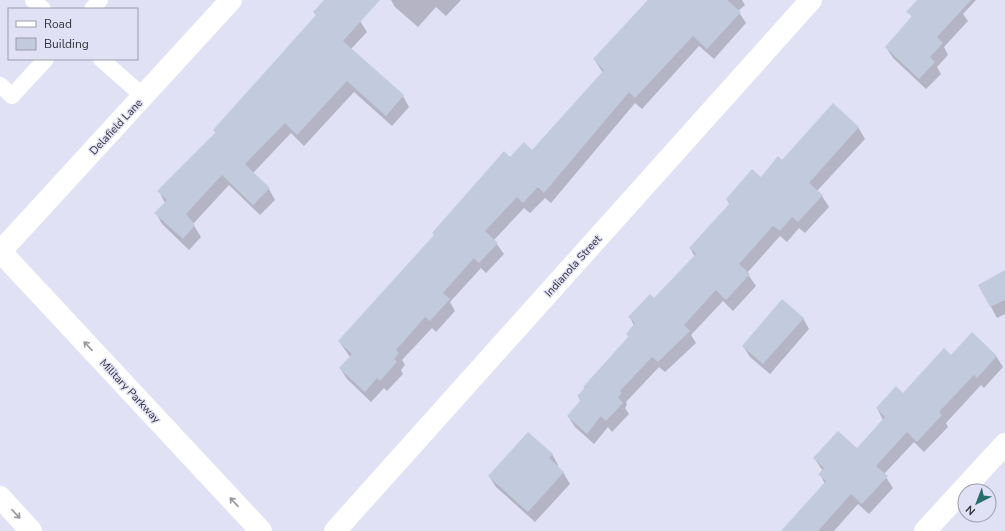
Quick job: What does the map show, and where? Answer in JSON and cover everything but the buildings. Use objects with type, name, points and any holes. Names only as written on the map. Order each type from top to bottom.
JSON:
[{"type":"street","name":"Delafield Lane","points":[[0,252],[144,97],[231,0]]},
{"type":"street","name":"Indianola Street","points":[[335,531],[811,0]]},
{"type":"street","name":"Military Parkway","points":[[0,252],[260,531]]},
{"type":"street","points":[[925,531],[1005,444]]},
{"type":"street","points":[[0,497],[31,531]]},
{"type":"lane","points":[[33,0],[42,8]]},
{"type":"lane","points":[[93,8],[100,0]]},
{"type":"lane","points":[[0,86],[12,96],[45,60]]},
{"type":"lane","points":[[102,60],[144,97]]}]
